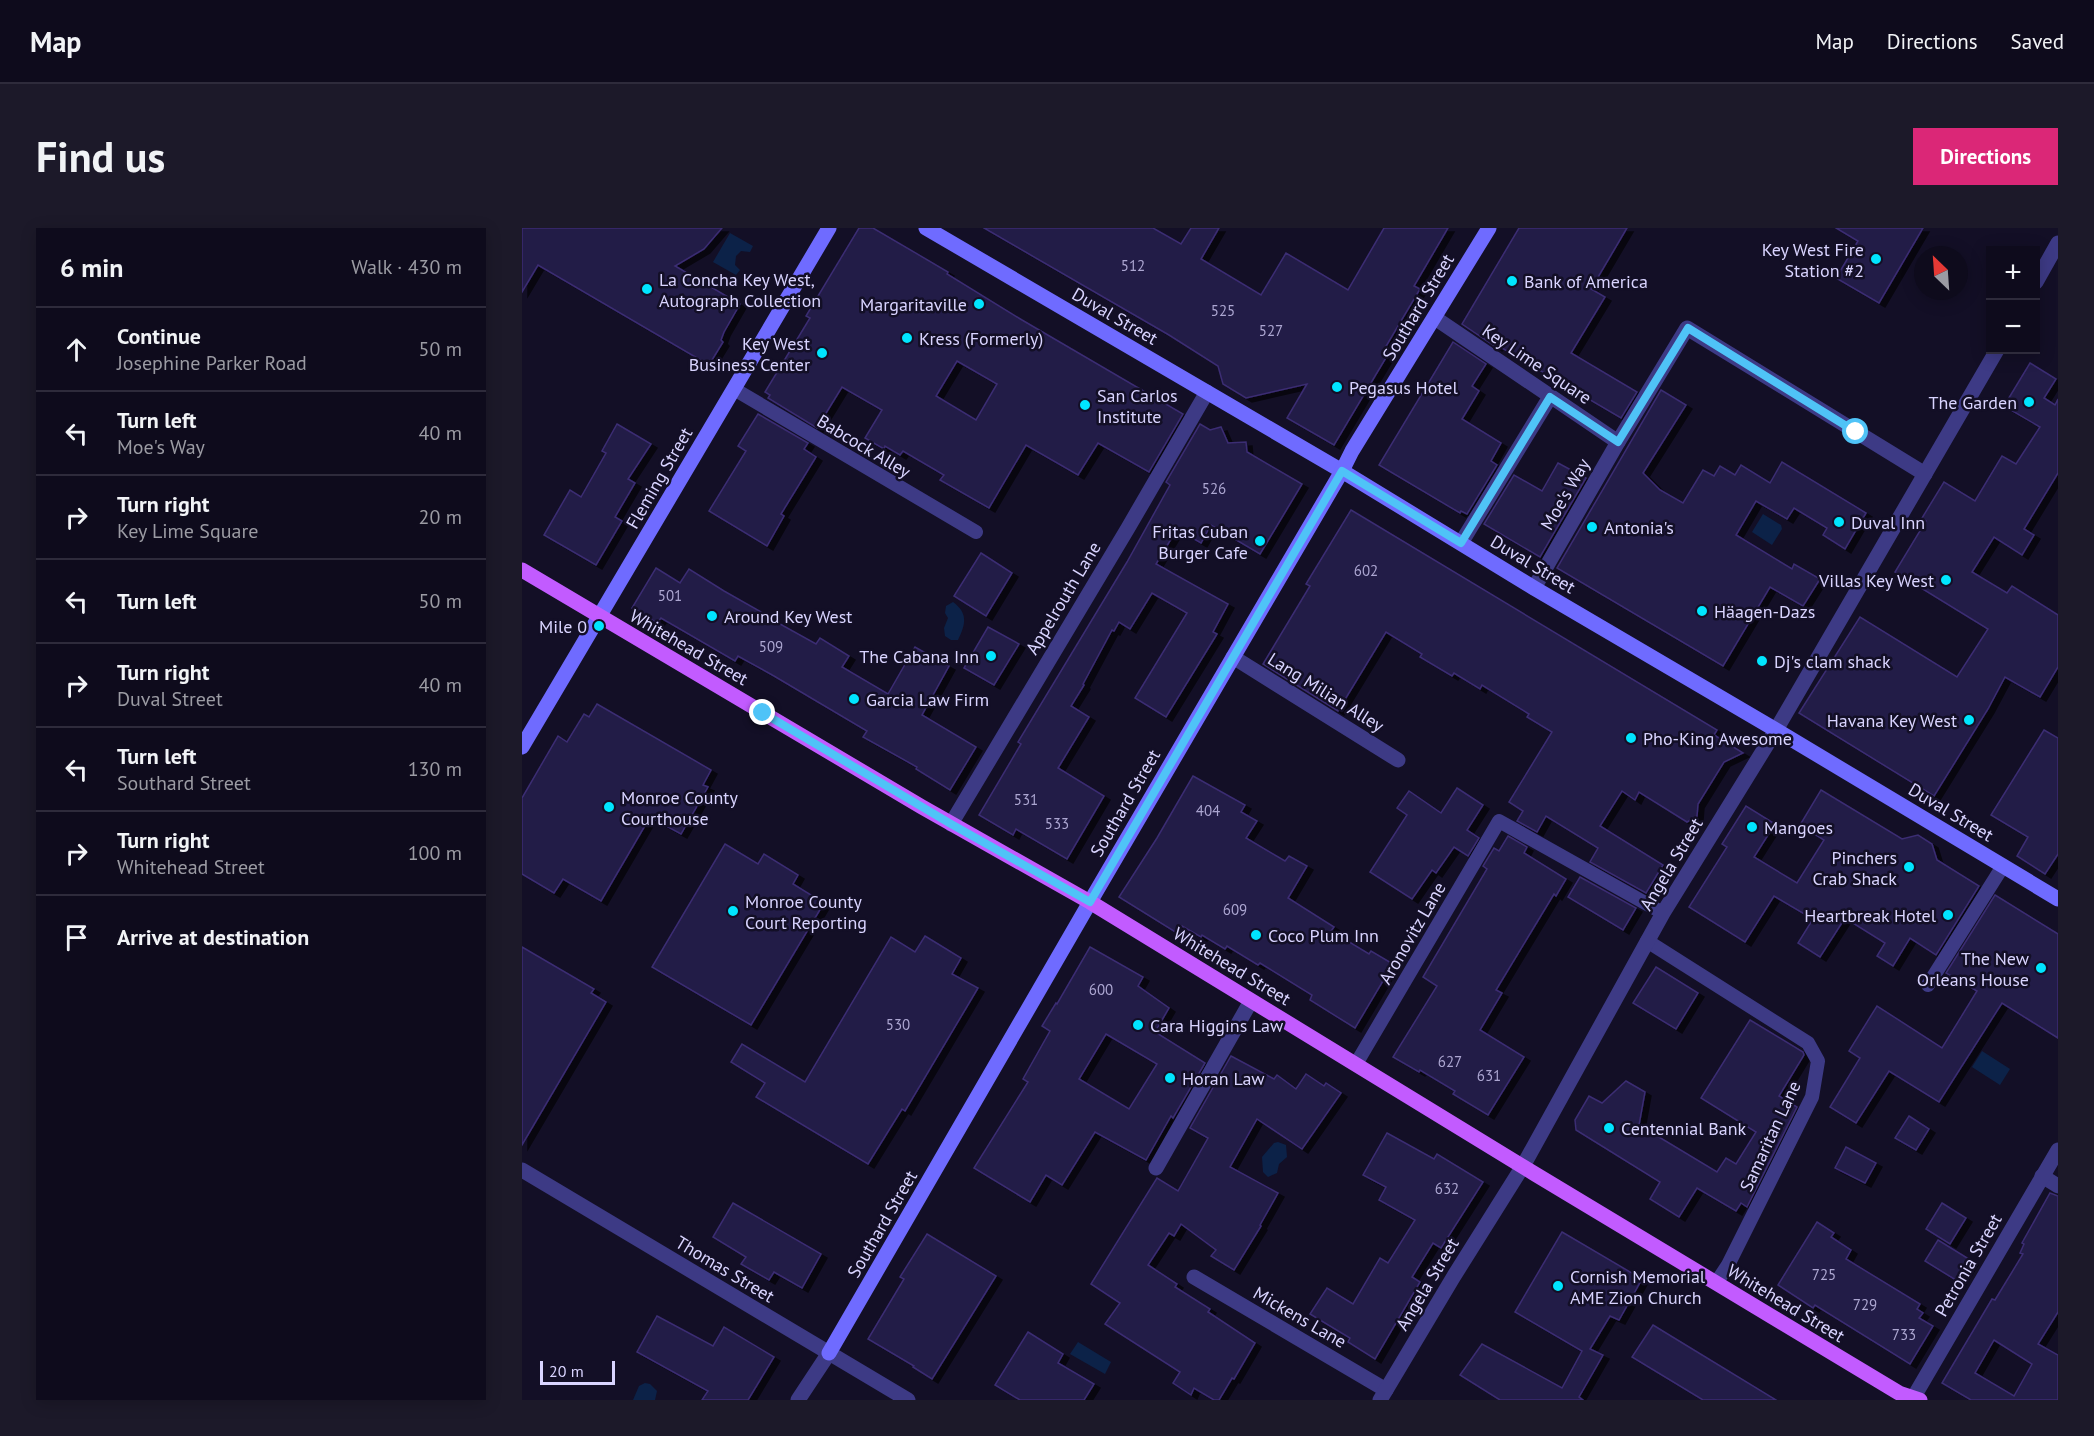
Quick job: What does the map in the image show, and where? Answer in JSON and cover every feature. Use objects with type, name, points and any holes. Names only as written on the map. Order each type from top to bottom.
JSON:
[{"type":"main road","name":"Whitehead Street","points":[[522,570],[951,824],[1090,902],[1716,1283],[1899,1393],[1915,1399]]},
{"type":"street","name":"Fleming Street","points":[[522,747],[829,228]]},
{"type":"street","name":"Duval Street","points":[[926,228],[1342,471],[1534,588],[2058,899]]},
{"type":"street","name":"Southard Street","points":[[798,1400],[829,1353],[1352,451],[1489,228]]},
{"type":"street","points":[[2040,275],[2058,243]]},
{"type":"street","name":"Key Lime Square","points":[[1435,318],[1618,442]]},
{"type":"street","name":"Moe's Way","points":[[1534,588],[1618,442],[1688,328],[1924,474]]},
{"type":"street","name":"Angela Street","points":[[1383,1395],[1523,1166],[1663,913],[1776,730],[1994,354]]},
{"type":"street","name":"Appelrouth Lane","points":[[951,824],[1207,392]]},
{"type":"street","points":[[1461,543],[1550,397]]},
{"type":"street","name":"Lang Milian Alley","points":[[1233,657],[1398,760]]},
{"type":"street","points":[[1156,1168],[1251,1001]]},
{"type":"street","name":"Petronia Street","points":[[1915,1399],[2058,1150]]},
{"type":"street","name":"Thomas Street","points":[[522,1170],[908,1400]]},
{"type":"street","points":[[2042,1176],[2058,1186]]},
{"type":"street","name":"Mickens Lane","points":[[1194,1277],[1383,1395]]},
{"type":"lane","name":"Babcock Alley","points":[[734,389],[976,532]]},
{"type":"lane","name":"Aronovitz Lane","points":[[1356,1065],[1498,820],[1663,913]]},
{"type":"lane","points":[[1928,985],[2003,866]]},
{"type":"lane","name":"Samaritan Lane","points":[[1647,941],[1808,1043],[1818,1061],[1812,1097],[1728,1265],[1716,1283]]},
{"type":"water","points":[[730,233],[753,246],[750,252],[741,251],[736,256],[735,265],[740,270],[736,275],[713,262]]},
{"type":"water","points":[[1763,514],[1781,525],[1782,529],[1772,545],[1752,532]]},
{"type":"water","points":[[953,602],[961,610],[964,619],[958,640],[951,640],[945,636],[944,628],[948,618],[945,613],[946,606]]},
{"type":"water","points":[[1982,1051],[2010,1069],[2000,1085],[1972,1067]]},
{"type":"water","points":[[1274,1143],[1286,1145],[1287,1157],[1279,1164],[1277,1173],[1268,1177],[1263,1172],[1262,1157]]},
{"type":"water","points":[[1078,1342],[1111,1362],[1105,1374],[1070,1354]]},
{"type":"water","points":[[645,1383],[650,1384],[657,1391],[655,1400],[633,1400],[639,1386]]},
{"type":"building","name":"La Concha Key West, Autograph Collection","points":[[522,228],[722,228],[704,249],[675,266],[740,304],[724,332],[721,340],[723,342],[709,365],[538,265],[522,292]]},
{"type":"building","points":[[859,228],[873,228],[948,272],[947,274],[1022,320],[1183,414],[1149,472],[1098,443],[1078,475],[1026,445],[989,508],[940,480],[944,475],[903,451],[900,455],[865,438],[882,410],[842,387],[817,428],[768,398],[770,395],[765,392],[810,318],[806,316]],"holes":[[[957,361],[997,384],[976,420],[936,396]]]},
{"type":"building","points":[[984,228],[1153,228],[1181,244],[1191,228],[1219,228],[1201,259],[1261,295],[1286,253],[1348,290],[1384,228],[1448,228],[1414,286],[1420,289],[1382,353],[1387,356],[1334,445],[1287,418],[1307,384],[1246,398],[1223,384],[1218,366],[1169,335]]},
{"type":"building","points":[[1519,228],[1627,228],[1591,289],[1605,297],[1571,353],[1637,392],[1621,418],[1497,345],[1496,347],[1462,324]]},
{"type":"building","name":"Key West Fire Station #2","points":[[1836,228],[1923,228],[1879,303],[1836,278],[1858,241]]},
{"type":"building","points":[[1453,342],[1486,364],[1472,386],[1479,391],[1462,419],[1501,443],[1491,461],[1497,465],[1467,514],[1461,511],[1460,513],[1379,465]]},
{"type":"building","points":[[2030,363],[2056,379],[2044,398],[2055,405],[2058,399],[2058,473],[2024,529],[2034,535],[2022,555],[1994,537],[1972,572],[2007,593],[2012,586],[2058,615],[2058,667],[2040,697],[2005,677],[1934,796],[1799,713],[1860,617],[1957,677],[1988,629],[1895,572],[1926,521],[1922,518],[1944,482],[1975,501],[2002,456],[2016,464],[2040,427],[2004,406]]},
{"type":"building","points":[[1661,390],[1686,405],[1643,473],[1660,490],[1683,503],[1703,470],[1714,476],[1720,466],[1735,475],[1741,465],[1770,483],[1782,462],[1866,513],[1845,549],[1823,535],[1827,528],[1794,508],[1787,519],[1756,501],[1736,535],[1792,569],[1794,564],[1820,579],[1803,606],[1770,587],[1723,666],[1557,568]]},
{"type":"building","points":[[758,414],[808,443],[804,449],[816,457],[781,514],[784,516],[767,546],[709,511],[746,451],[738,446]]},
{"type":"building","points":[[617,424],[651,444],[628,479],[635,483],[615,517],[622,521],[596,565],[544,535],[570,490],[581,497],[606,453],[602,451]]},
{"type":"building","points":[[1200,424],[1210,430],[1221,427],[1228,443],[1246,442],[1247,452],[1302,484],[1260,554],[1211,525],[1201,543],[1177,529],[1156,564],[1228,604],[1213,632],[1217,634],[1166,717],[1135,698],[1187,613],[1152,593],[1130,629],[1119,622],[1114,631],[1112,630],[1071,706],[1089,717],[1058,768],[1104,796],[1067,859],[1016,829],[1013,835],[979,815],[1021,744],[1018,742],[1127,562],[1170,485],[1166,482]]},
{"type":"building","points":[[1558,463],[1586,478],[1540,557],[1484,524],[1514,475],[1542,491]]},
{"type":"building","points":[[1351,510],[1717,730],[1714,735],[1743,753],[1724,762],[1698,804],[1697,816],[1687,822],[1639,792],[1635,800],[1622,791],[1600,826],[1663,865],[1646,893],[1590,862],[1598,848],[1546,816],[1537,832],[1517,821],[1523,811],[1509,802],[1552,732],[1527,717],[1529,714],[1482,685],[1480,689],[1454,673],[1452,676],[1420,657],[1422,654],[1386,632],[1338,711],[1263,664],[1310,586],[1306,584]]},
{"type":"building","points":[[981,553],[1012,573],[986,616],[954,596]]},
{"type":"building","points":[[656,568],[680,583],[689,569],[816,644],[820,638],[849,656],[842,667],[888,694],[915,647],[949,666],[922,715],[976,747],[950,790],[916,769],[917,767],[863,737],[867,731],[774,676],[738,656],[735,661],[661,618],[657,623],[632,608]]},
{"type":"building","name":"The Cabana Inn","points":[[988,627],[1019,644],[994,685],[964,668]]},
{"type":"building","name":"Monroe County Courthouse","points":[[597,704],[711,770],[703,785],[708,787],[681,834],[650,817],[601,901],[563,879],[554,893],[522,874],[522,798],[558,736],[567,742],[584,714],[589,717]]},
{"type":"building","points":[[2044,730],[2058,738],[2058,854],[2045,874],[2017,856],[2028,837],[1991,815]]},
{"type":"building","points":[[1193,776],[1245,805],[1241,812],[1257,821],[1246,838],[1285,861],[1289,856],[1307,866],[1288,898],[1334,927],[1331,931],[1369,954],[1371,951],[1393,964],[1355,1028],[1310,1000],[1312,995],[1260,963],[1258,965],[1227,946],[1225,949],[1182,926],[1177,933],[1119,897]]},
{"type":"building","points":[[1457,788],[1483,805],[1467,830],[1479,838],[1468,856],[1454,847],[1436,873],[1432,870],[1412,899],[1370,872],[1407,815],[1397,808],[1409,791],[1441,813]]},
{"type":"building","points":[[1821,790],[1902,839],[1918,835],[1932,844],[1937,860],[1979,886],[1936,955],[1910,938],[1893,966],[1877,956],[1885,943],[1845,918],[1820,957],[1798,943],[1813,919],[1774,896],[1745,942],[1689,907],[1727,847],[1722,844],[1746,806],[1775,824],[1754,857],[1797,883],[1824,840],[1800,825]]},
{"type":"building","points":[[1508,836],[1527,847],[1524,853],[1566,879],[1556,896],[1554,894],[1496,990],[1502,993],[1480,1030],[1524,1057],[1488,1115],[1453,1094],[1455,1091],[1393,1057],[1437,986],[1423,977],[1487,869],[1483,866],[1494,848],[1499,851]]},
{"type":"building","points":[[725,844],[758,864],[764,854],[798,875],[793,884],[824,903],[751,1025],[652,967]]},
{"type":"building","points":[[1580,877],[1636,908],[1623,930],[1568,897]]},
{"type":"building","points":[[1995,895],[2058,934],[2058,1038],[2002,1003],[1939,1102],[1889,1071],[1856,1123],[1830,1107],[1860,1058],[1849,1051],[1877,1006],[1942,1048],[1977,991],[1946,973]]},
{"type":"building","points":[[925,936],[961,958],[952,974],[978,988],[905,1111],[902,1109],[868,1164],[756,1097],[765,1083],[731,1062],[742,1044],[805,1082],[891,937],[915,952]]},
{"type":"building","points":[[522,947],[594,989],[591,993],[606,1002],[522,1145]]},
{"type":"building","points":[[1090,947],[1143,977],[1138,986],[1169,1008],[1155,1032],[1205,1063],[1146,1160],[1095,1132],[1062,1185],[1046,1175],[1030,1202],[974,1168],[1028,1082],[1023,1079],[1050,1031],[1042,1026]],"holes":[[[1106,1034],[1157,1064],[1129,1109],[1079,1079]]]},
{"type":"building","points":[[1656,967],[1698,993],[1676,1029],[1633,1003]]},
{"type":"building","points":[[1750,1020],[1803,1052],[1804,1055],[1779,1096],[1797,1107],[1747,1207],[1741,1203],[1736,1211],[1697,1188],[1679,1217],[1650,1199],[1660,1182],[1576,1130],[1575,1120],[1589,1096],[1602,1103],[1626,1081],[1645,1092],[1639,1125],[1717,1172],[1726,1158],[1736,1164],[1756,1132],[1701,1098]]},
{"type":"building","points":[[1231,1056],[1274,1079],[1277,1075],[1296,1089],[1306,1074],[1324,1086],[1326,1083],[1341,1093],[1302,1149],[1257,1119],[1230,1167],[1278,1193],[1234,1270],[1211,1256],[1216,1250],[1181,1224],[1174,1236],[1169,1233],[1148,1265],[1177,1284],[1175,1287],[1210,1309],[1208,1312],[1255,1343],[1219,1400],[1214,1400],[1194,1388],[1191,1395],[1173,1383],[1180,1372],[1105,1324],[1120,1303],[1091,1284],[1157,1178],[1178,1191],[1208,1138],[1190,1128]]},
{"type":"building","points":[[1909,1116],[1929,1129],[1916,1150],[1895,1138]]},
{"type":"building","points":[[1387,1133],[1434,1159],[1437,1154],[1483,1182],[1441,1248],[1433,1243],[1412,1277],[1420,1282],[1375,1359],[1348,1342],[1350,1338],[1310,1314],[1327,1288],[1353,1304],[1380,1258],[1388,1263],[1415,1220],[1379,1200],[1386,1187],[1363,1175]]},
{"type":"building","points":[[1846,1147],[1876,1163],[1865,1183],[1835,1168]]},
{"type":"building","points":[[2050,1193],[2058,1196],[2058,1312],[2038,1344],[2058,1355],[2058,1400],[1971,1400],[1942,1383],[1992,1299],[1995,1300],[2023,1254],[2020,1253],[2024,1244],[2022,1243]],"holes":[[[1994,1340],[2032,1364],[2014,1396],[1975,1373]]]},
{"type":"building","points":[[733,1203],[821,1254],[802,1288],[774,1272],[769,1280],[741,1264],[746,1257],[713,1237]]},
{"type":"building","points":[[1942,1203],[1966,1218],[1950,1244],[1926,1229]]},
{"type":"building","points":[[1817,1222],[1834,1233],[1831,1237],[1851,1250],[1846,1259],[1920,1304],[1917,1309],[1923,1313],[1919,1318],[1933,1326],[1910,1364],[1815,1305],[1813,1308],[1778,1285]]},
{"type":"building","points":[[1562,1232],[1642,1279],[1619,1320],[1610,1316],[1590,1349],[1603,1355],[1579,1397],[1583,1400],[1500,1400],[1460,1375],[1482,1344],[1562,1388],[1582,1351],[1515,1312]]},
{"type":"building","points":[[927,1234],[996,1276],[932,1379],[868,1339],[904,1279],[900,1277]]},
{"type":"building","points":[[1938,1240],[1972,1261],[1959,1282],[1925,1261]]},
{"type":"building","points":[[657,1316],[713,1346],[724,1327],[774,1357],[748,1400],[702,1400],[708,1391],[637,1352]]},
{"type":"building","points":[[1653,1325],[1776,1400],[1703,1400],[1632,1357]]},
{"type":"building","points":[[1028,1332],[1063,1354],[1058,1363],[1094,1384],[1084,1400],[1020,1400],[995,1385]]},
{"type":"place","name":"Key West Fire Station #2","points":[[1876,259]]},
{"type":"place","name":"Bank of America","points":[[1512,281]]},
{"type":"place","name":"La Concha Key West, Autograph Collection","points":[[647,289]]},
{"type":"place","name":"Margaritaville","points":[[979,304]]},
{"type":"place","name":"Kress (Formerly)","points":[[907,338]]},
{"type":"place","name":"Key West Business Center","points":[[822,353]]},
{"type":"place","name":"Pegasus Hotel","points":[[1337,387]]},
{"type":"place","name":"The Garden","points":[[2029,402]]},
{"type":"place","name":"San Carlos Institute","points":[[1085,405]]},
{"type":"place","name":"Duval Inn","points":[[1839,522]]},
{"type":"place","name":"Antonia's","points":[[1592,527]]},
{"type":"place","name":"Fritas Cuban Burger Cafe","points":[[1260,541]]},
{"type":"place","name":"Villas Key West","points":[[1946,580]]},
{"type":"place","name":"Häagen-Dazs","points":[[1702,611]]},
{"type":"place","name":"Around Key West","points":[[712,616]]},
{"type":"place","name":"Mile 0","points":[[599,626]]},
{"type":"place","name":"The Cabana Inn","points":[[991,656]]},
{"type":"place","name":"Dj's clam shack","points":[[1762,661]]},
{"type":"place","name":"Garcia Law Firm","points":[[854,699]]},
{"type":"place","name":"Havana Key West","points":[[1969,720]]},
{"type":"place","name":"Pho-King Awesome","points":[[1631,738]]},
{"type":"place","name":"Monroe County Courthouse","points":[[609,807]]},
{"type":"place","name":"Mangoes","points":[[1752,827]]},
{"type":"place","name":"Pinchers Crab Shack","points":[[1909,867]]},
{"type":"place","name":"Monroe County Court Reporting","points":[[733,911]]},
{"type":"place","name":"Heartbreak Hotel","points":[[1948,915]]},
{"type":"place","name":"Coco Plum Inn","points":[[1256,935]]},
{"type":"place","name":"The New Orleans House","points":[[2041,968]]},
{"type":"place","name":"Cara Higgins Law","points":[[1138,1025]]},
{"type":"place","name":"Horan Law","points":[[1170,1078]]},
{"type":"place","name":"Centennial Bank","points":[[1609,1128]]},
{"type":"place","name":"Cornish Memorial AME Zion Church","points":[[1558,1286]]},
{"type":"route","points":[[763,713],[951,824],[1090,902],[1342,471],[1461,543],[1550,397],[1618,442],[1688,328],[1856,432]]}]
